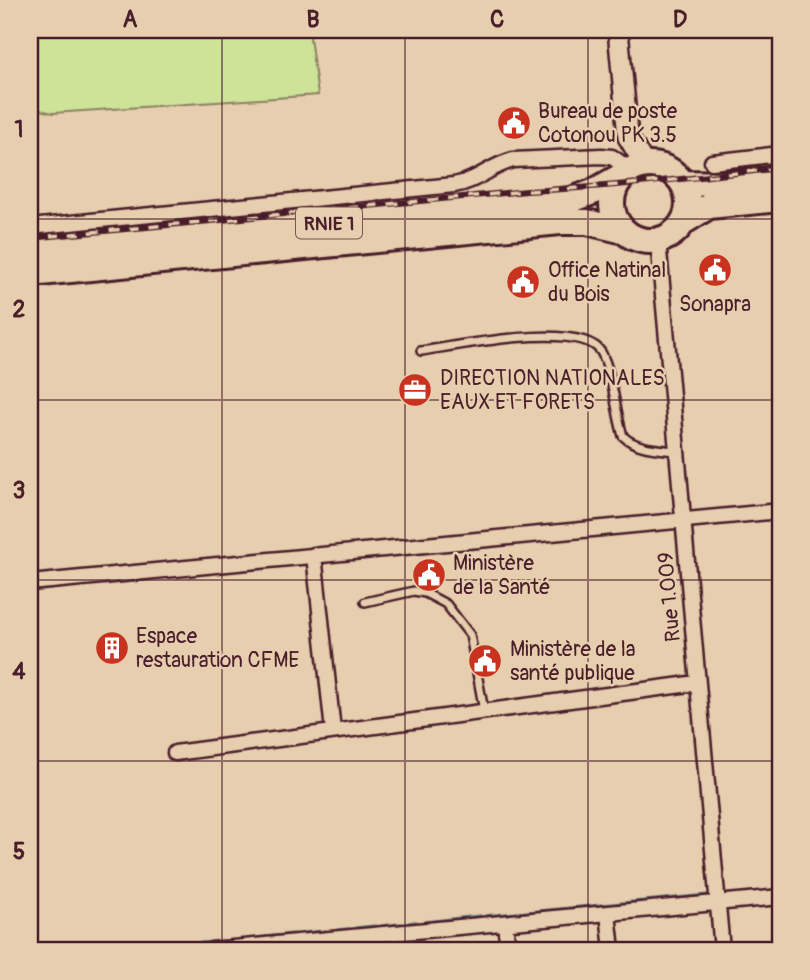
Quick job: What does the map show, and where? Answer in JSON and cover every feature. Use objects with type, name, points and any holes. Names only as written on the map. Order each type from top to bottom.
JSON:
[{"type":"highway","points":[[624,231],[617,222],[612,206],[614,190],[633,170],[667,169],[685,183],[725,184],[780,179]]},
{"type":"highway","name":"RNIE 1","points":[[30,252],[571,200],[593,192],[633,170]]},
{"type":"highway","points":[[681,181],[688,201],[683,222]]},
{"type":"highway","points":[[657,240],[672,233],[683,222],[709,206],[780,199]]},
{"type":"highway","name":"RNIE 1","points":[[30,274],[559,222],[587,222],[624,231],[640,239],[657,240]]},
{"type":"street","points":[[618,30],[633,170]]},
{"type":"street","points":[[712,162],[780,154]]},
{"type":"street","points":[[30,227],[454,185],[477,179],[502,163],[513,160],[601,156],[612,157],[633,170]]},
{"type":"street","name":"Rue 1.009","points":[[657,240],[722,950]]},
{"type":"street","points":[[30,583],[780,511]]},
{"type":"street","points":[[314,555],[333,731]]},
{"type":"street","points":[[175,752],[697,683]]},
{"type":"street","points":[[212,950],[780,897]]},
{"type":"street","points":[[608,913],[612,950]]},
{"type":"street","points":[[505,923],[508,950]]},
{"type":"lane","points":[[421,351],[537,335],[570,336],[592,342],[601,352],[607,370],[623,436],[628,441],[643,446],[677,452]]},
{"type":"lane","points":[[365,602],[414,591],[435,597],[446,604],[470,635],[484,711]]},
{"type":"green space","points":[[30,30],[309,30],[318,95],[53,113],[40,110],[30,99]]},
{"type":"waterway","points":[[486,916],[709,895]]},
{"type":"waterway","points":[[426,922],[480,916]]},
{"type":"waterway","points":[[409,923],[416,922]]},
{"type":"waterway","points":[[382,926],[401,924]]},
{"type":"waterway","points":[[356,928],[376,926]]},
{"type":"waterway","points":[[338,930],[349,929]]},
{"type":"waterway","points":[[304,933],[326,931]]},
{"type":"waterway","points":[[258,938],[294,934]]},
{"type":"waterway","points":[[127,950],[224,941]]},
{"type":"railway","points":[[30,238],[527,191],[654,182],[780,168]]},
{"type":"place","name":"Bureau de poste Cotonou PK 3.5","points":[[514,123]]},
{"type":"place","name":"Sonapra","points":[[715,270]]},
{"type":"place","name":"Office Natinal du Bois","points":[[523,282]]},
{"type":"place","name":"DIRECTION NATIONALES EAUX ET FORETS","points":[[415,390]]},
{"type":"place","name":"Ministère de la Santé","points":[[429,575]]},
{"type":"place","name":"Espace restauration CFME","points":[[112,648]]},
{"type":"place","name":"Ministère de la santé publique","points":[[485,661]]}]
